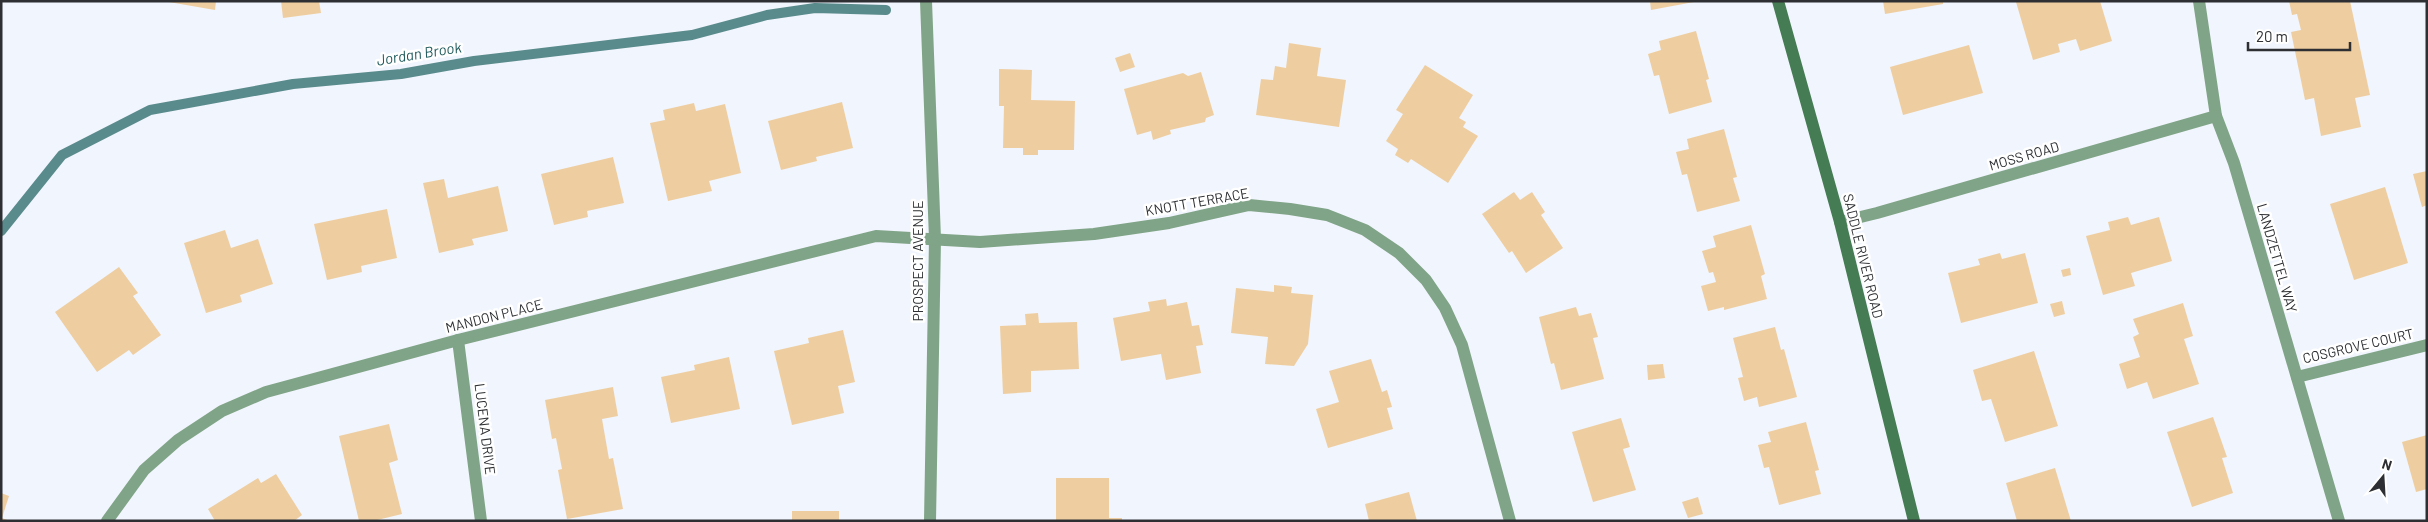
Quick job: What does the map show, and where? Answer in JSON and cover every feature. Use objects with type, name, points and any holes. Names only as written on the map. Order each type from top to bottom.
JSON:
[{"type":"main road","name":"SADDLE RIVER ROAD","points":[[1778,1],[1840,222],[1914,521]]},
{"type":"street","name":"PROSPECT AVENUE","points":[[926,1],[935,239],[930,521]]},
{"type":"street","name":"LANDZETTEL WAY","points":[[2198,1],[2216,116],[2234,163],[2339,521]]},
{"type":"street","name":"MOSS ROAD","points":[[1840,222],[2216,116]]},
{"type":"street","name":"KNOTT TERRACE","points":[[935,239],[980,242],[1094,234],[1169,223],[1249,205],[1327,215],[1365,230],[1399,253],[1426,280],[1445,308],[1462,345],[1510,521]]},
{"type":"street","name":"MANDON PLACE","points":[[107,521],[144,470],[178,440],[222,411],[266,392],[458,340],[876,236],[935,239]]},
{"type":"street","name":"LUCENA DRIVE","points":[[458,340],[481,521]]},
{"type":"street","name":"COSGROVE COURT","points":[[2297,377],[2427,346]]},
{"type":"building","points":[[163,1],[216,1],[215,10]]},
{"type":"building","points":[[281,1],[319,1],[321,13],[283,18]]},
{"type":"building","points":[[1650,1],[1694,1],[1694,2],[1651,10]]},
{"type":"building","points":[[1883,1],[1943,1],[1943,4],[1885,14]]},
{"type":"building","points":[[2100,1],[2112,41],[2080,51],[2076,39],[2058,44],[2060,52],[2033,60],[2016,2]]},
{"type":"building","points":[[2289,1],[2350,1],[2370,95],[2355,98],[2361,127],[2321,136],[2314,98],[2305,100],[2291,32],[2301,30],[2297,14],[2292,15]]},
{"type":"building","points":[[1696,31],[1709,79],[1706,80],[1712,102],[1669,114],[1659,75],[1654,76],[1648,54],[1661,50],[1659,41]]},
{"type":"building","points":[[1289,43],[1321,48],[1317,76],[1346,80],[1339,127],[1256,115],[1261,79],[1273,80],[1275,66],[1286,68]]},
{"type":"building","points":[[1969,45],[1983,93],[1903,115],[1890,67]]},
{"type":"building","points":[[1130,53],[1135,67],[1120,72],[1115,58]]},
{"type":"building","points":[[1425,65],[1473,95],[1459,118],[1466,122],[1463,127],[1478,136],[1448,183],[1411,159],[1408,163],[1395,155],[1398,149],[1386,141],[1403,114],[1396,110]]},
{"type":"building","points":[[999,69],[1032,70],[1031,100],[1075,101],[1074,150],[1038,150],[1038,155],[1023,155],[1023,148],[1003,148],[1004,106],[999,106]]},
{"type":"building","points":[[1201,72],[1214,115],[1206,118],[1205,122],[1170,130],[1171,134],[1153,140],[1151,131],[1137,135],[1124,89],[1183,73],[1188,76]]},
{"type":"building","points":[[842,102],[853,148],[816,157],[817,161],[781,170],[768,121]]},
{"type":"building","points":[[694,103],[696,111],[725,104],[741,173],[709,181],[712,191],[668,201],[650,123],[665,120],[663,110]]},
{"type":"building","points":[[1724,129],[1737,177],[1733,178],[1740,201],[1697,212],[1687,174],[1682,175],[1676,152],[1689,149],[1687,139]]},
{"type":"building","points":[[613,157],[624,203],[587,211],[588,217],[554,225],[541,174]]},
{"type":"building","points":[[2427,171],[2427,205],[2422,207],[2413,174]]},
{"type":"building","points":[[444,179],[448,198],[498,186],[508,231],[472,239],[474,245],[439,253],[423,183]]},
{"type":"building","points":[[2385,187],[2408,263],[2354,280],[2330,204]]},
{"type":"building","points":[[1514,192],[1520,200],[1532,192],[1545,212],[1541,215],[1563,248],[1526,273],[1512,251],[1509,253],[1482,214]]},
{"type":"building","points":[[387,209],[397,258],[361,266],[362,272],[327,280],[314,224]]},
{"type":"building","points":[[2128,217],[2131,225],[2159,217],[2172,261],[2131,273],[2135,286],[2103,295],[2086,236],[2110,230],[2108,222]]},
{"type":"building","points":[[1751,225],[1765,274],[1761,276],[1767,299],[1724,310],[1724,307],[1708,311],[1701,286],[1716,282],[1713,272],[1709,273],[1702,251],[1716,247],[1713,236]]},
{"type":"building","points":[[225,230],[231,248],[258,239],[273,284],[240,295],[242,302],[206,313],[184,243]]},
{"type":"building","points":[[2000,253],[2002,259],[2025,253],[2038,303],[1961,323],[1948,273],[1980,265],[1978,259]]},
{"type":"building","points":[[119,267],[138,293],[133,296],[161,335],[133,355],[129,350],[97,372],[55,312]]},
{"type":"building","points":[[2070,268],[2071,275],[2063,277],[2061,270]]},
{"type":"building","points":[[1274,285],[1292,287],[1291,293],[1313,295],[1308,344],[1294,366],[1265,364],[1268,337],[1231,333],[1236,288],[1274,292]]},
{"type":"building","points":[[1166,299],[1167,306],[1187,302],[1192,326],[1199,325],[1203,345],[1196,346],[1201,373],[1166,380],[1161,354],[1121,361],[1113,318],[1150,311],[1148,302]]},
{"type":"building","points":[[2062,301],[2065,314],[2054,317],[2050,304]]},
{"type":"building","points":[[2183,303],[2193,336],[2184,339],[2199,384],[2153,399],[2147,382],[2127,389],[2119,364],[2140,357],[2133,337],[2139,334],[2133,319]]},
{"type":"building","points":[[1576,307],[1579,316],[1591,313],[1598,337],[1593,338],[1604,379],[1561,390],[1554,363],[1551,364],[1539,317]]},
{"type":"building","points":[[1038,313],[1039,323],[1077,322],[1079,369],[1031,371],[1031,392],[1003,394],[1000,326],[1026,325],[1025,314]]},
{"type":"building","points":[[1775,327],[1781,350],[1784,349],[1797,397],[1759,407],[1757,397],[1744,401],[1738,378],[1743,377],[1733,338]]},
{"type":"building","points":[[843,330],[855,382],[838,386],[844,413],[792,425],[774,351],[809,343],[808,338]]},
{"type":"building","points":[[2034,351],[2058,426],[2005,442],[1991,399],[1982,401],[1973,370]]},
{"type":"building","points":[[729,357],[740,409],[671,423],[661,377],[695,370],[694,365]]},
{"type":"building","points":[[1371,359],[1382,392],[1387,390],[1392,407],[1387,408],[1393,429],[1328,448],[1316,409],[1339,402],[1329,371]]},
{"type":"building","points":[[1663,364],[1665,378],[1648,380],[1647,365]]},
{"type":"building","points":[[613,387],[618,416],[602,419],[609,459],[613,458],[623,509],[567,519],[558,470],[562,469],[556,438],[552,439],[545,400]]},
{"type":"building","points":[[2213,417],[2227,457],[2222,458],[2233,493],[2192,507],[2167,432]]},
{"type":"building","points":[[1621,418],[1630,447],[1623,449],[1636,490],[1593,502],[1572,432]]},
{"type":"building","points":[[1806,422],[1819,470],[1815,471],[1821,494],[1779,505],[1769,467],[1764,468],[1758,445],[1771,442],[1768,432]]},
{"type":"building","points":[[389,424],[398,460],[389,463],[402,514],[373,521],[359,521],[339,436]]},
{"type":"building","points":[[2427,435],[2427,489],[2416,492],[2402,442]]},
{"type":"building","points":[[2055,468],[2071,521],[2017,521],[2006,483]]},
{"type":"building","points":[[276,474],[302,515],[294,521],[215,521],[208,509],[258,478],[261,483]]},
{"type":"building","points":[[1056,478],[1109,478],[1109,518],[1122,518],[1122,521],[1056,521]]},
{"type":"building","points":[[1409,492],[1417,521],[1369,521],[1365,504]]},
{"type":"building","points":[[1,493],[9,496],[2,518],[10,521],[1,521]]},
{"type":"building","points":[[1698,497],[1703,514],[1688,518],[1682,502]]},
{"type":"building","points":[[792,511],[839,511],[839,521],[792,521]]},
{"type":"waterway","name":"Jordan Brook","points":[[1,231],[62,155],[150,110],[293,84],[401,74],[474,61],[692,35],[767,15],[815,8],[886,10]]}]
